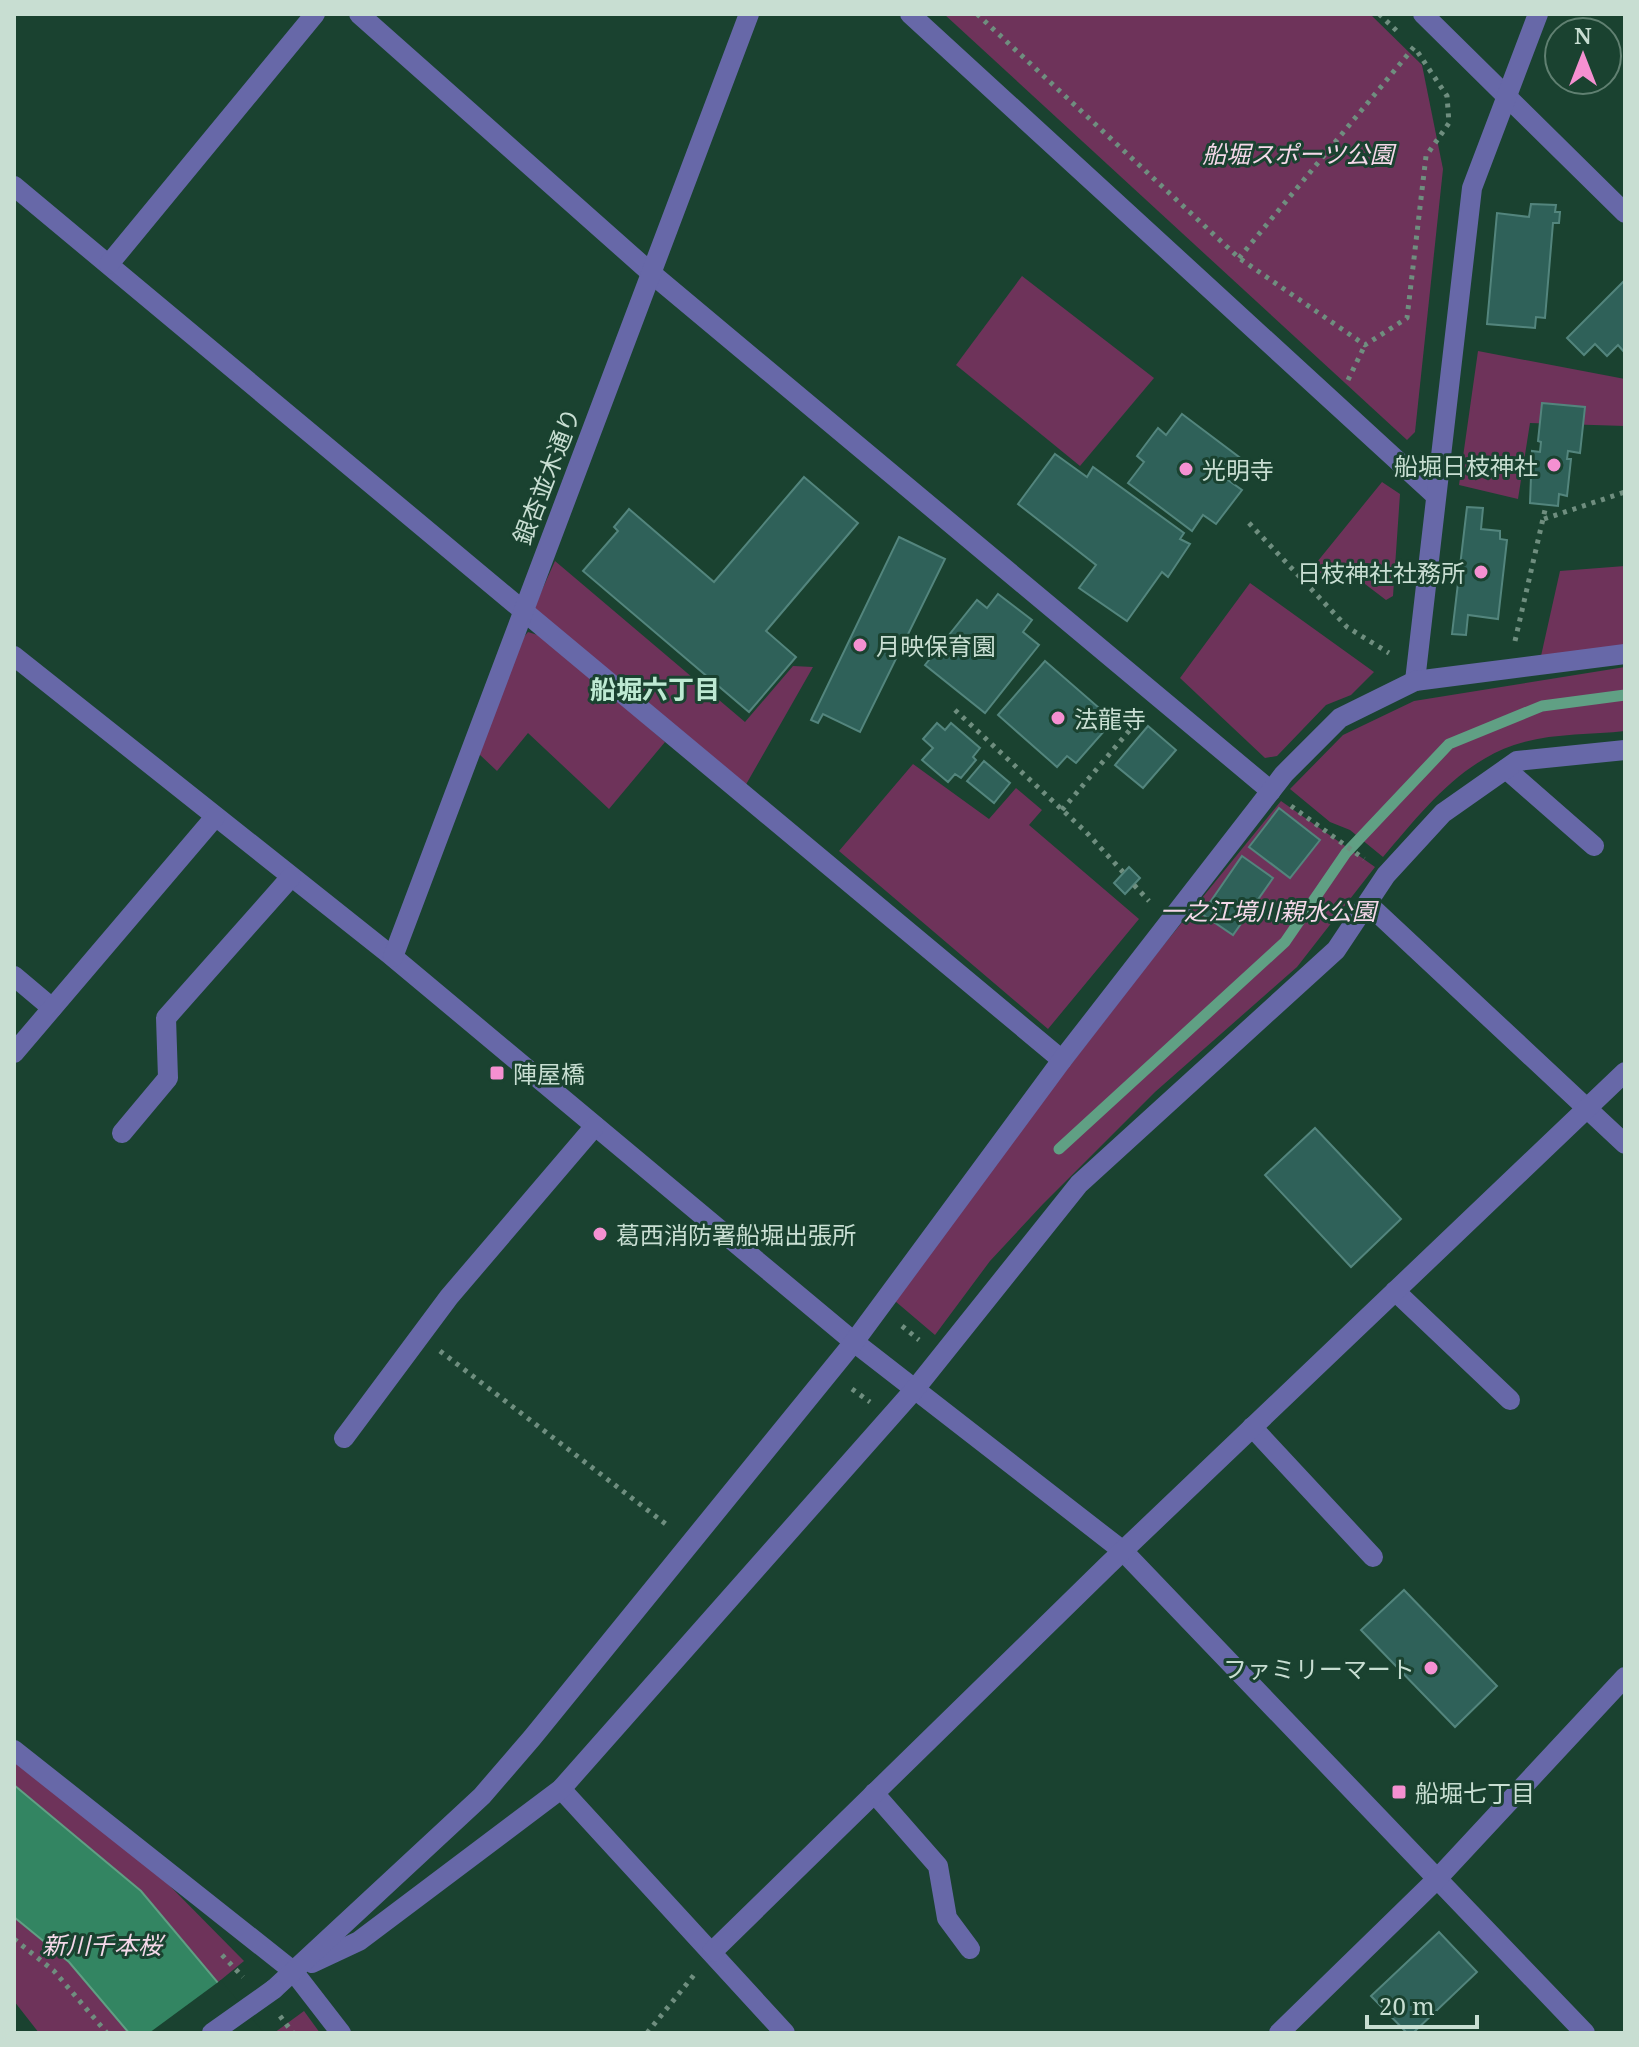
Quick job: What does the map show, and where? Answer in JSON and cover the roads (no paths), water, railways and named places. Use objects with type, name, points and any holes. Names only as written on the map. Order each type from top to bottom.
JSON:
[{"type":"street","points":[[109,264],[315,14]]},
{"type":"street","points":[[359,14],[651,273],[1271,791]]},
{"type":"street","name":"銀杏並木通り","points":[[393,957],[749,14]]},
{"type":"street","points":[[910,14],[1337,402],[1436,496]]},
{"type":"street","points":[[1423,14],[1625,213]]},
{"type":"street","points":[[1416,676],[1472,188],[1509,99],[1538,14]]},
{"type":"street","points":[[14,186],[1062,1060]]},
{"type":"street","points":[[212,2033],[274,1989],[482,1796],[854,1342],[1062,1060],[1271,791],[1340,718],[1416,676],[1508,669],[1625,654]]},
{"type":"street","points":[[14,656],[393,957],[854,1342],[1123,1551],[1585,2033]]},
{"type":"street","points":[[293,1971],[359,1941],[561,1789],[915,1389],[1079,1184],[1336,950],[1386,875],[1443,813],[1517,761],[1625,750]]},
{"type":"street","points":[[1506,769],[1594,846]]},
{"type":"street","points":[[14,1053],[215,817]]},
{"type":"street","points":[[122,1133],[168,1078],[166,1018],[291,877]]},
{"type":"street","points":[[1368,904],[1625,1144]]},
{"type":"street","points":[[14,976],[52,1008]]},
{"type":"street","points":[[712,1952],[1123,1551],[1625,1072]]},
{"type":"street","points":[[344,1438],[420,1336],[595,1126]]},
{"type":"street","points":[[1395,1291],[1510,1400]]},
{"type":"street","points":[[1252,1427],[1373,1557]]},
{"type":"street","points":[[1279,2033],[1437,1879],[1625,1677]]},
{"type":"street","points":[[14,1750],[293,1971],[341,2033]]},
{"type":"street","points":[[561,1789],[785,2033]]},
{"type":"street","points":[[874,1793],[938,1866],[947,1918],[970,1949]]},
{"type":"waterway","points":[[1059,1149],[1285,942],[1346,853],[1449,744],[1542,706],[1625,695]]},
{"type":"place","name":"船堀日枝神社","points":[[1554,465]]},
{"type":"place","name":"光明寺","points":[[1186,469]]},
{"type":"place","name":"日枝神社社務所","points":[[1481,572]]},
{"type":"place","name":"月映保育園","points":[[860,645]]},
{"type":"place","name":"法龍寺","points":[[1058,718]]},
{"type":"place","name":"陣屋橋","points":[[497,1073]]},
{"type":"place","name":"葛西消防署船堀出張所","points":[[600,1234]]},
{"type":"place","name":"ファミリーマート","points":[[1431,1668]]},
{"type":"place","name":"船堀七丁目","points":[[1399,1792]]},
{"type":"district","name":"船堀六丁目","points":[[655,689]]},
{"type":"park label","name":"船堀スポーツ公園","points":[[1298,153]]},
{"type":"park label","name":"一之江境川親水公園","points":[[1268,910]]},
{"type":"park label","name":"新川千本桜","points":[[102,1944]]}]
